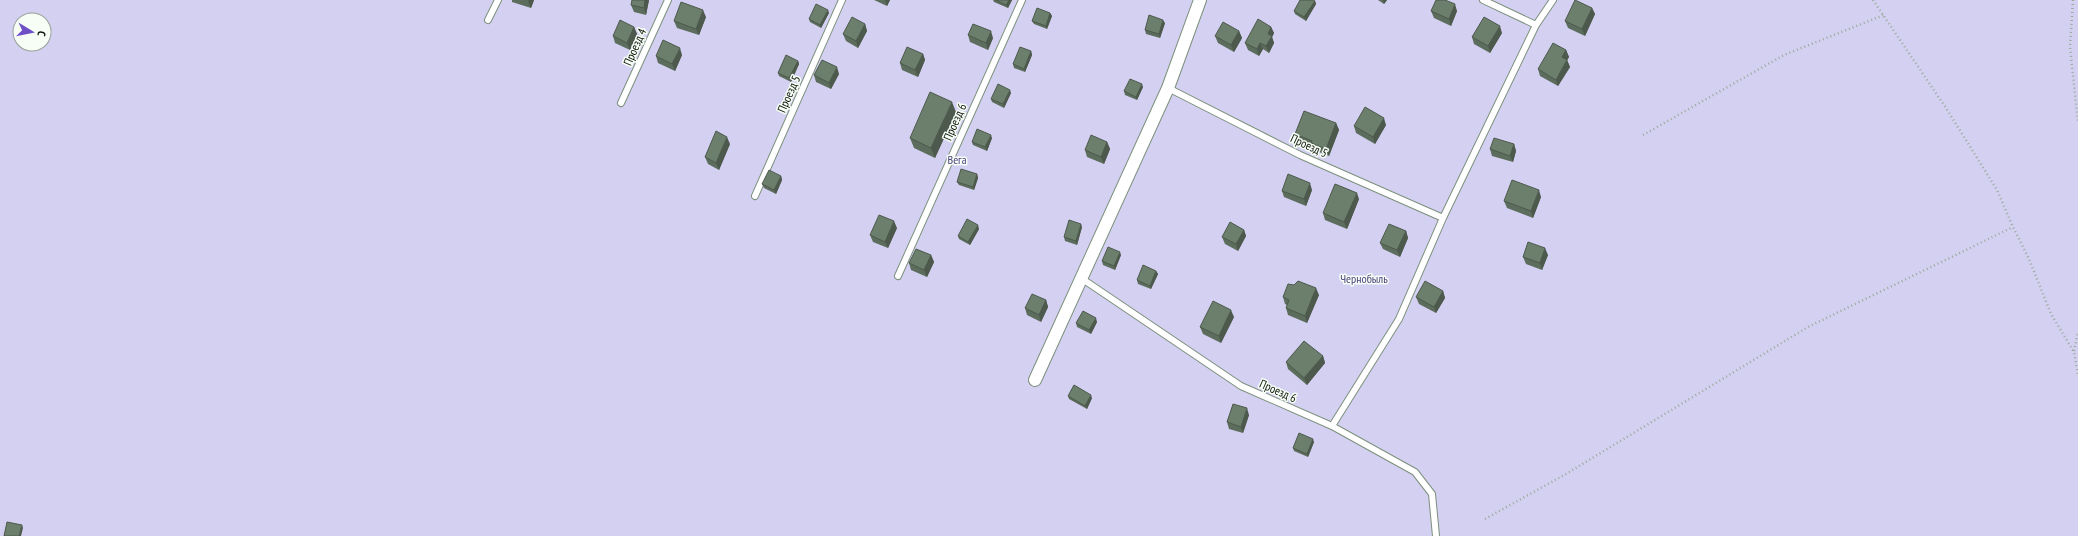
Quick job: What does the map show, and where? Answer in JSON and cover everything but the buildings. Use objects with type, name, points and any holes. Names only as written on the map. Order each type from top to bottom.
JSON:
[{"type":"street","points":[[1035,380],[1168,88],[1196,1]]},
{"type":"lane","points":[[488,20],[498,0]]},
{"type":"lane","name":"Проезд 4","points":[[621,103],[668,0]]},
{"type":"lane","name":"Проезд 5","points":[[755,196],[842,0]]},
{"type":"lane","name":"Проезд 6","points":[[898,276],[1022,0]]},
{"type":"lane","points":[[1483,0],[1536,25]]},
{"type":"lane","points":[[1332,426],[1399,319],[1443,218],[1536,25],[1553,0]]},
{"type":"lane","name":"Проезд 5","points":[[1168,88],[1300,155],[1443,218]]},
{"type":"lane","name":"Проезд 6","points":[[1081,278],[1241,386],[1332,426],[1415,472],[1432,494],[1436,536]]},
{"type":"path","points":[[1873,0],[1946,108],[1997,190],[2012,227],[2029,259],[2052,314],[2074,352],[2078,376]]},
{"type":"path","points":[[2073,0],[2070,47],[2078,122]]},
{"type":"path","points":[[1643,135],[1784,55],[1884,15]]},
{"type":"path","points":[[1485,520],[1566,474],[1808,328],[2012,227]]},
{"type":"path","points":[[2074,352],[2078,332]]},
{"type":"green space","points":[[0,0],[2078,0],[2078,536],[0,536]]},
{"type":"park label","name":"Вега","points":[[957,160]]},
{"type":"park label","name":"Чернобыль","points":[[1364,279]]}]
